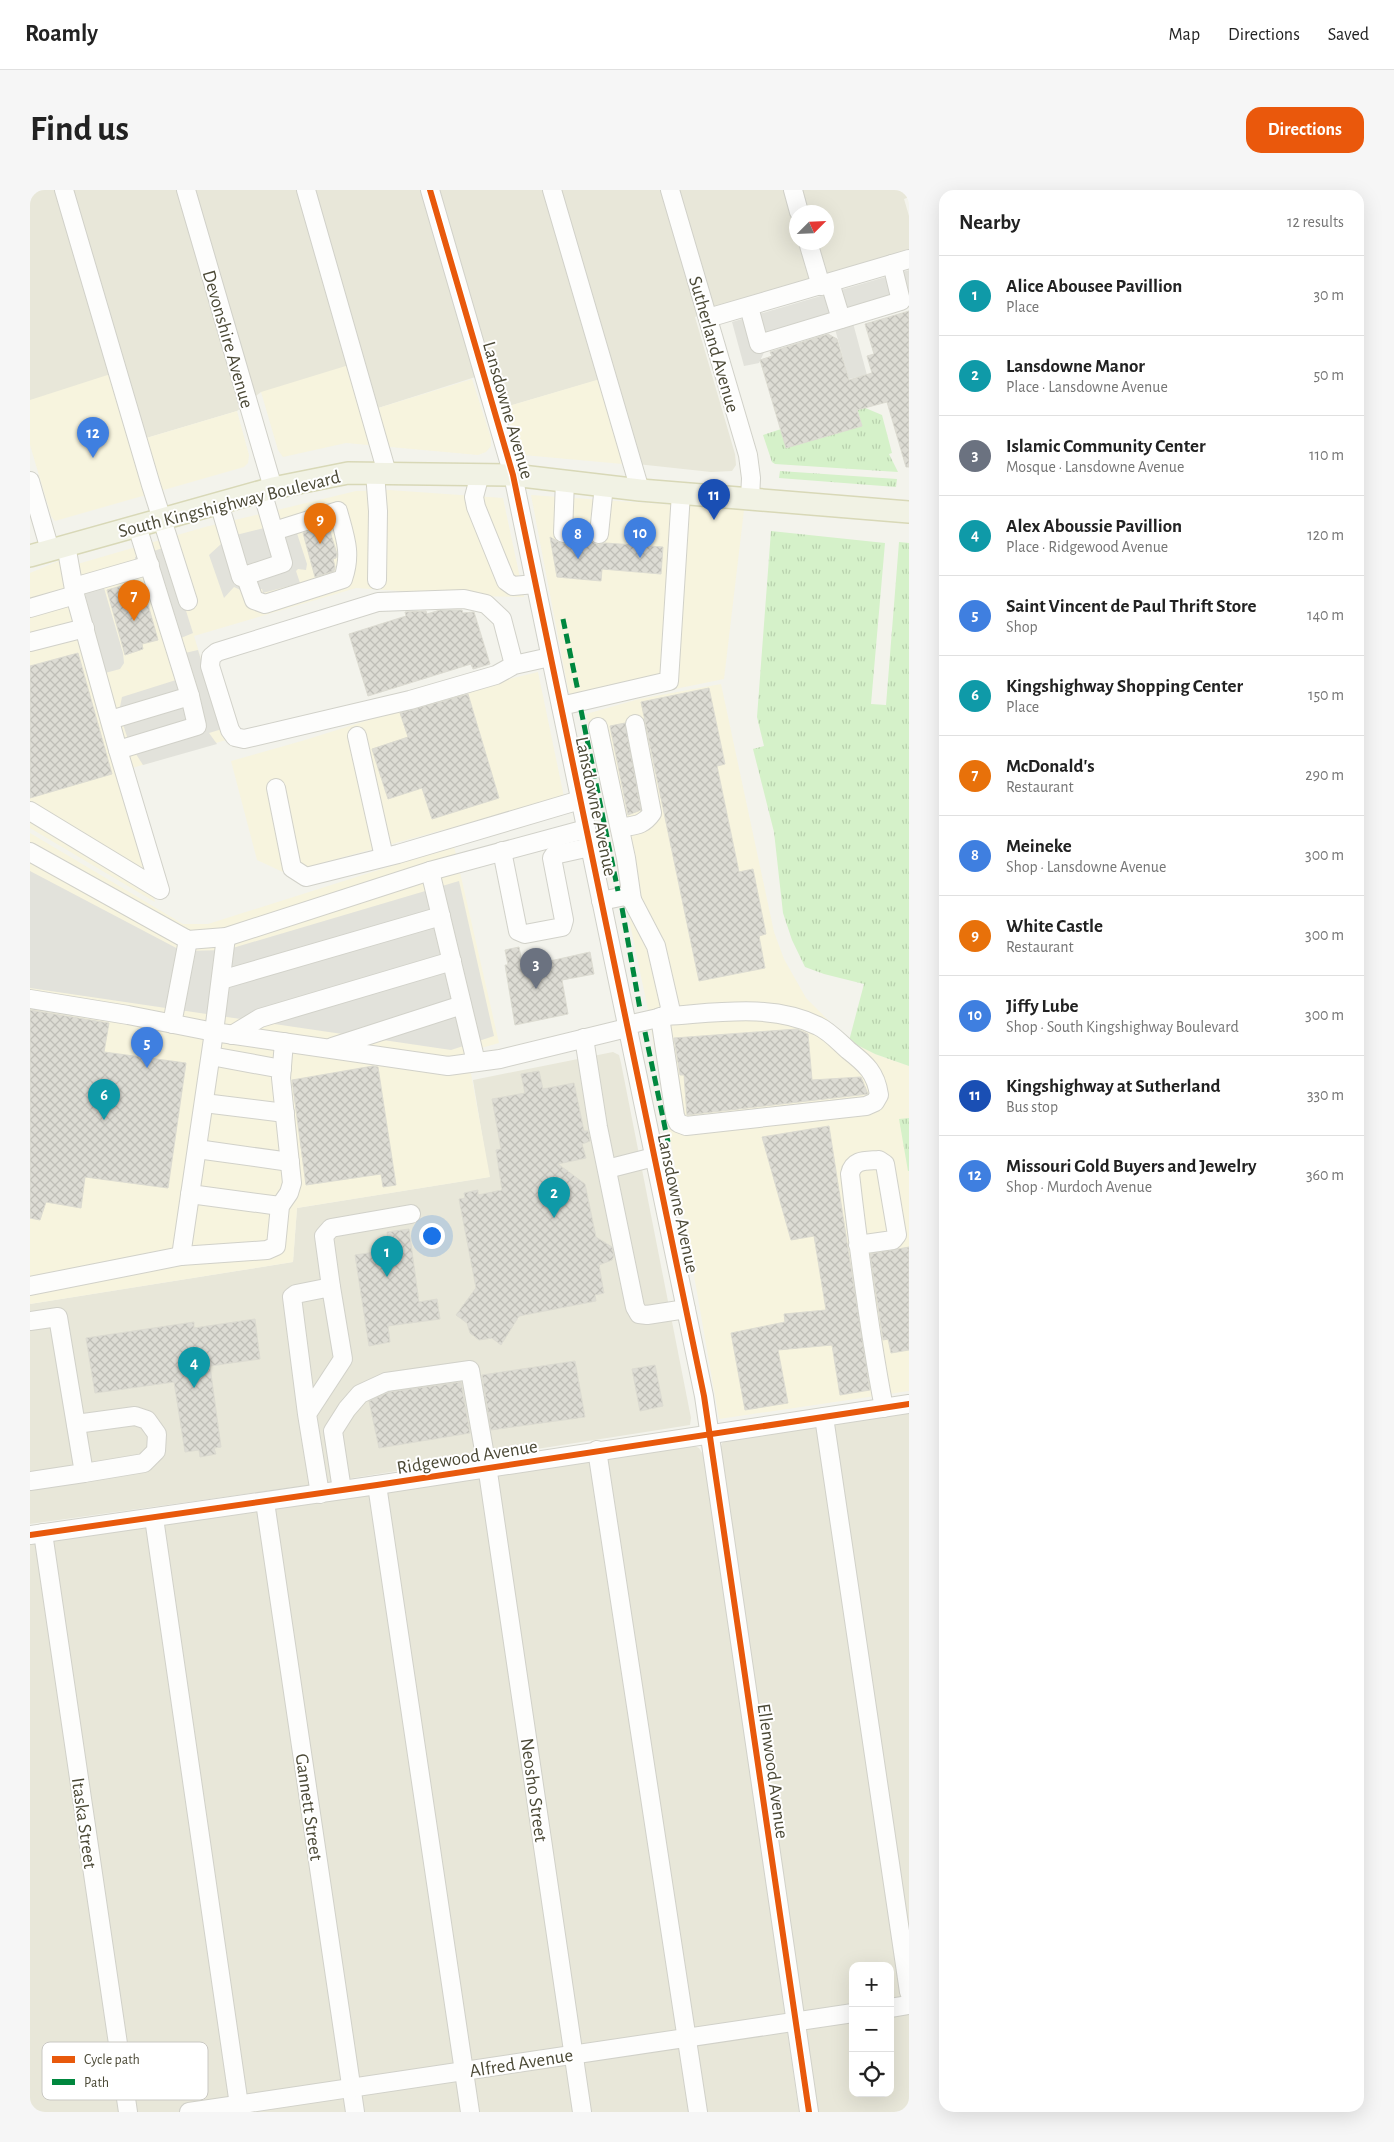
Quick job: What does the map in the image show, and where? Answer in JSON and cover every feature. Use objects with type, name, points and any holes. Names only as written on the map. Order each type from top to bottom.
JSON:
[{"type":"main road","name":"South Kingshighway Boulevard","points":[[30,556],[267,489],[348,473],[512,475],[640,490],[909,512]]},
{"type":"street","points":[[64,190],[188,601]]},
{"type":"street","name":"Devonshire Avenue","points":[[186,190],[267,489],[274,531],[283,563],[245,576]]},
{"type":"street","points":[[306,190],[381,473],[378,511],[378,580]]},
{"type":"street","name":"Lansdowne Avenue","points":[[430,190],[512,475],[704,1396],[709,1435]]},
{"type":"street","points":[[552,190],[640,490]]},
{"type":"street","name":"Sutherland Avenue","points":[[670,190],[748,455],[751,478],[750,499]]},
{"type":"street","points":[[793,190],[797,205]]},
{"type":"street","points":[[811,250],[841,320]]},
{"type":"street","points":[[708,318],[909,259]]},
{"type":"street","points":[[748,307],[759,344],[841,320],[901,302],[892,264]]},
{"type":"street","points":[[480,474],[474,497],[476,507],[506,581],[513,586],[535,584]]},
{"type":"street","points":[[30,481],[75,591],[118,750],[160,890],[30,811]]},
{"type":"street","points":[[563,533],[565,481]]},
{"type":"street","points":[[599,534],[604,485]]},
{"type":"street","points":[[561,706],[669,681],[681,493]]},
{"type":"street","points":[[219,503],[241,577],[245,576],[254,600],[265,604],[343,579],[348,563],[348,554],[338,511],[274,531]]},
{"type":"street","points":[[118,750],[197,726],[190,696],[137,526]]},
{"type":"street","points":[[30,608],[150,564]]},
{"type":"street","points":[[514,665],[502,619],[486,604],[464,599],[378,602],[217,652],[211,657],[210,666],[230,730],[235,737],[244,739],[410,700],[496,675],[514,665],[550,657]]},
{"type":"street","points":[[30,642],[85,628]]},
{"type":"street","points":[[110,720],[190,696]]},
{"type":"street","points":[[620,828],[647,821],[652,813],[635,724]]},
{"type":"street","points":[[30,999],[232,1035],[448,1066],[500,1059],[664,1016],[757,1012],[792,1016],[820,1026],[869,1068],[877,1079],[879,1095],[875,1102],[866,1106],[686,1126],[678,1123],[675,1116],[664,1016],[670,1007],[656,946],[632,900],[620,828],[598,727]]},
{"type":"street","points":[[357,736],[384,857]]},
{"type":"street","points":[[276,788],[292,868],[306,877],[384,857],[580,800]]},
{"type":"street","points":[[30,852],[188,940],[226,937],[430,871],[586,829]]},
{"type":"street","points":[[502,852],[518,930],[525,934],[562,927],[564,920],[552,858],[554,855],[590,847]]},
{"type":"street","points":[[430,871],[476,1062]]},
{"type":"street","points":[[601,901],[625,896],[632,900]]},
{"type":"street","points":[[221,980],[441,916]]},
{"type":"street","points":[[181,1256],[211,1056],[226,937]]},
{"type":"street","points":[[172,1024],[188,940]]},
{"type":"street","points":[[232,1035],[260,1018],[452,960]]},
{"type":"street","points":[[328,1048],[462,1005]]},
{"type":"street","points":[[584,1038],[607,1169],[635,1308],[639,1314],[647,1315],[686,1309]]},
{"type":"street","points":[[30,1286],[181,1256],[267,1250],[276,1246],[280,1206],[289,1193],[292,1183],[282,1069],[284,1042]]},
{"type":"street","points":[[211,1056],[282,1069]]},
{"type":"street","points":[[204,1103],[285,1113]]},
{"type":"street","points":[[197,1150],[290,1162]]},
{"type":"street","points":[[607,1169],[654,1157]]},
{"type":"street","points":[[858,1245],[893,1240],[897,1235],[885,1164],[879,1160],[856,1163],[851,1167],[850,1174],[858,1245],[868,1321],[884,1408]]},
{"type":"street","points":[[190,1194],[280,1206]]},
{"type":"street","points":[[307,1414],[343,1359],[324,1236],[331,1228],[411,1214]]},
{"type":"street","points":[[320,1494],[307,1414],[292,1297],[296,1294],[331,1287]]},
{"type":"street","points":[[30,1321],[58,1317],[84,1474]]},
{"type":"street","name":"Neosho Street","points":[[342,1490],[334,1431],[336,1424],[360,1394],[386,1382],[470,1370],[488,1469],[582,2112]]},
{"type":"street","name":"Ridgewood Avenue","points":[[36,1534],[488,1469],[597,1450],[909,1404]]},
{"type":"street","points":[[30,1481],[84,1474],[144,1463],[156,1450],[157,1434],[147,1420],[135,1416],[76,1424]]},
{"type":"street","points":[[824,1417],[909,1992]]},
{"type":"street","name":"Ellenwood Avenue","points":[[709,1435],[809,2112]]},
{"type":"street","points":[[597,1450],[698,2112]]},
{"type":"street","points":[[378,1485],[470,2112]]},
{"type":"street","name":"Gannett Street","points":[[265,1502],[355,2112]]},
{"type":"street","points":[[154,1518],[240,2108]]},
{"type":"street","name":"Itaska Street","points":[[36,1534],[117,2042]]},
{"type":"street","points":[[894,2007],[909,2005]]},
{"type":"street","name":"Alfred Avenue","points":[[189,2112],[240,2108],[352,2088],[849,2015]]},
{"type":"shaded area","points":[[30,190],[909,190],[909,197],[904,199],[909,216],[909,254],[695,317],[735,454],[736,465],[732,471],[711,472],[637,464],[612,376],[502,408],[491,372],[375,409],[261,392],[237,411],[143,439],[30,400]]},
{"type":"shaded area","points":[[909,270],[909,306],[853,323],[867,375],[849,379],[835,329],[767,346],[759,363],[744,366],[732,322]]},
{"type":"shaded area","points":[[362,361],[375,409],[472,379],[491,438],[491,446],[486,452],[478,455],[346,443],[283,457],[278,450],[261,392]]},
{"type":"shaded area","points":[[123,370],[143,439],[237,411],[249,455],[248,463],[244,467],[55,521],[51,516],[30,445],[30,400]]},
{"type":"shaded area","points":[[600,379],[623,464],[523,455],[516,451],[502,408]]},
{"type":"shaded area","points":[[389,490],[503,498],[524,597],[475,596],[356,588],[194,636],[226,740],[129,769],[74,565],[205,527],[356,491]]},
{"type":"shaded area","points":[[531,495],[744,510],[724,679],[572,710]]},
{"type":"shaded area","points":[[293,521],[307,564],[306,570],[298,569],[296,571],[300,583],[263,593],[262,589],[247,593],[234,587],[224,598],[209,555],[221,544],[220,539]]},
{"type":"shaded area","points":[[166,547],[193,633],[181,638],[185,653],[198,650],[222,729],[209,733],[217,744],[143,765],[136,754],[133,755],[119,712],[122,697],[176,680],[145,576],[104,588],[123,653],[124,663],[120,669],[105,673],[82,582],[135,563],[135,557]]},
{"type":"shaded area","points":[[61,560],[155,902],[30,828],[30,573]]},
{"type":"shaded area","points":[[538,672],[564,797],[285,873],[257,860],[231,761],[305,740],[467,689]]},
{"type":"shaded area","points":[[721,684],[774,932],[784,959],[806,998],[849,1041],[875,1054],[909,1066],[909,1118],[900,1120],[909,1171],[909,1391],[719,1419],[647,1005],[586,714],[639,699]]},
{"type":"shaded area","points":[[30,833],[183,924],[208,924],[454,846],[499,1043],[467,1052],[490,1177],[297,1208],[293,1262],[30,1304]]},
{"type":"shaded area","points":[[30,871],[182,951],[226,950],[459,881],[494,1036],[451,1050],[30,988]]},
{"type":"shaded area","points":[[613,1052],[619,1055],[621,1063],[691,1418],[690,1425],[302,1486],[30,1524],[30,1304],[293,1262],[297,1208],[489,1177],[473,1080]]},
{"type":"shaded area","points":[[909,1413],[909,2112],[818,2112],[720,1450],[722,1443],[731,1439]]},
{"type":"shaded area","points":[[692,1445],[699,1448],[704,1456],[799,2112],[30,2112],[30,1543]]},
{"type":"green space","points":[[856,404],[882,415],[892,453],[889,454],[898,472],[775,464],[772,462],[763,435],[781,429],[862,426]]},
{"type":"green space","points":[[780,471],[897,479],[896,487],[779,478]]},
{"type":"green space","points":[[771,531],[885,543],[871,704],[886,705],[899,542],[909,543],[909,1066],[875,1054],[849,1041],[864,984],[805,967],[792,940],[783,913],[774,832],[753,749],[764,746],[757,717]]},
{"type":"green space","points":[[909,1118],[909,1171],[908,1171],[899,1119]]},
{"type":"building","points":[[909,311],[909,467],[906,467],[887,402],[857,410],[862,426],[786,448],[760,360],[772,356],[770,352],[828,334],[837,339],[849,380],[872,373],[867,356],[874,354],[865,324]]},
{"type":"building","points":[[328,525],[337,554],[336,558],[333,559],[334,571],[315,577],[303,533]]},
{"type":"building","points":[[550,537],[562,544],[571,539],[592,541],[598,545],[605,543],[663,547],[661,574],[602,569],[601,581],[557,577]]},
{"type":"building","points":[[139,581],[144,602],[147,601],[158,640],[142,644],[143,649],[125,655],[107,590]]},
{"type":"building","points":[[440,610],[462,610],[463,613],[474,612],[490,664],[473,669],[471,664],[368,696],[349,634],[406,616],[405,612],[426,611],[427,614]]},
{"type":"building","points":[[78,653],[112,774],[30,798],[30,666]]},
{"type":"building","points":[[709,688],[725,764],[717,766],[739,872],[753,869],[766,934],[759,936],[765,968],[699,981],[641,702]]},
{"type":"building","points":[[468,694],[499,798],[432,819],[422,788],[388,799],[372,749],[408,737],[400,713]]},
{"type":"building","points":[[625,723],[641,810],[628,815],[610,726]]},
{"type":"building","points":[[519,947],[522,962],[549,956],[550,961],[590,952],[594,974],[562,980],[568,1014],[515,1025],[505,965],[508,965],[505,950]]},
{"type":"building","points":[[30,1010],[109,1023],[104,1052],[186,1063],[168,1188],[85,1177],[81,1208],[46,1202],[40,1220],[30,1218]]},
{"type":"building","points":[[797,1029],[808,1034],[812,1080],[861,1077],[868,1094],[687,1115],[684,1075],[680,1075],[674,1038]]},
{"type":"building","points":[[373,1066],[378,1067],[396,1185],[383,1187],[381,1174],[306,1185],[292,1080]]},
{"type":"building","points":[[539,1071],[543,1089],[574,1083],[584,1131],[588,1131],[590,1141],[582,1144],[586,1158],[558,1164],[585,1184],[596,1237],[612,1247],[614,1256],[612,1260],[599,1265],[604,1293],[595,1295],[596,1301],[519,1316],[501,1345],[492,1338],[479,1340],[470,1333],[467,1323],[456,1315],[476,1288],[459,1199],[465,1198],[464,1193],[478,1190],[478,1195],[502,1190],[496,1150],[501,1149],[492,1099],[525,1093],[521,1074]]},
{"type":"building","points":[[829,1126],[870,1390],[840,1395],[832,1345],[778,1350],[788,1403],[745,1410],[731,1333],[785,1322],[784,1314],[826,1310],[814,1236],[791,1240],[762,1137]]},
{"type":"building","points":[[409,1229],[419,1302],[437,1299],[440,1319],[388,1326],[390,1342],[369,1346],[355,1255],[389,1250],[387,1232]]},
{"type":"building","points":[[909,1247],[909,1350],[891,1353],[888,1339],[883,1340],[870,1254]]},
{"type":"building","points":[[255,1319],[260,1359],[210,1366],[221,1447],[214,1448],[216,1454],[200,1457],[199,1450],[185,1452],[174,1382],[95,1393],[86,1338],[194,1322],[194,1328]]},
{"type":"building","points":[[575,1361],[585,1417],[491,1430],[482,1375]]},
{"type":"building","points":[[655,1365],[663,1406],[640,1411],[632,1369]]},
{"type":"building","points":[[461,1382],[470,1433],[379,1448],[369,1401],[389,1392]]},
{"type":"marked path","points":[[563,619],[578,691]]},
{"type":"marked path","points":[[581,710],[618,891]]},
{"type":"marked path","points":[[622,908],[640,1009]]},
{"type":"marked path","points":[[645,1032],[668,1142]]},
{"type":"cycle path","points":[[430,190],[513,475],[704,1396],[809,2112]]},
{"type":"cycle path","points":[[30,1535],[377,1485],[909,1404]]},
{"type":"place","name":"Missouri Gold Buyers and Jewelry","points":[[93,458]]},
{"type":"place","name":"Kingshighway at Sutherland","points":[[714,520]]},
{"type":"place","name":"White Castle","points":[[320,544]]},
{"type":"place","name":"Jiffy Lube","points":[[640,558]]},
{"type":"place","name":"Meineke","points":[[578,559]]},
{"type":"place","name":"McDonald's","points":[[134,621]]},
{"type":"place","name":"Islamic Community Center","points":[[536,989]]},
{"type":"place","name":"Saint Vincent de Paul Thrift Store","points":[[147,1068]]},
{"type":"place","name":"Kingshighway Shopping Center","points":[[104,1120]]},
{"type":"place","name":"Lansdowne Manor","points":[[554,1218]]},
{"type":"place","name":"Alice Abousee Pavillion","points":[[387,1277]]},
{"type":"place","name":"Alex Aboussie Pavillion","points":[[194,1388]]}]
